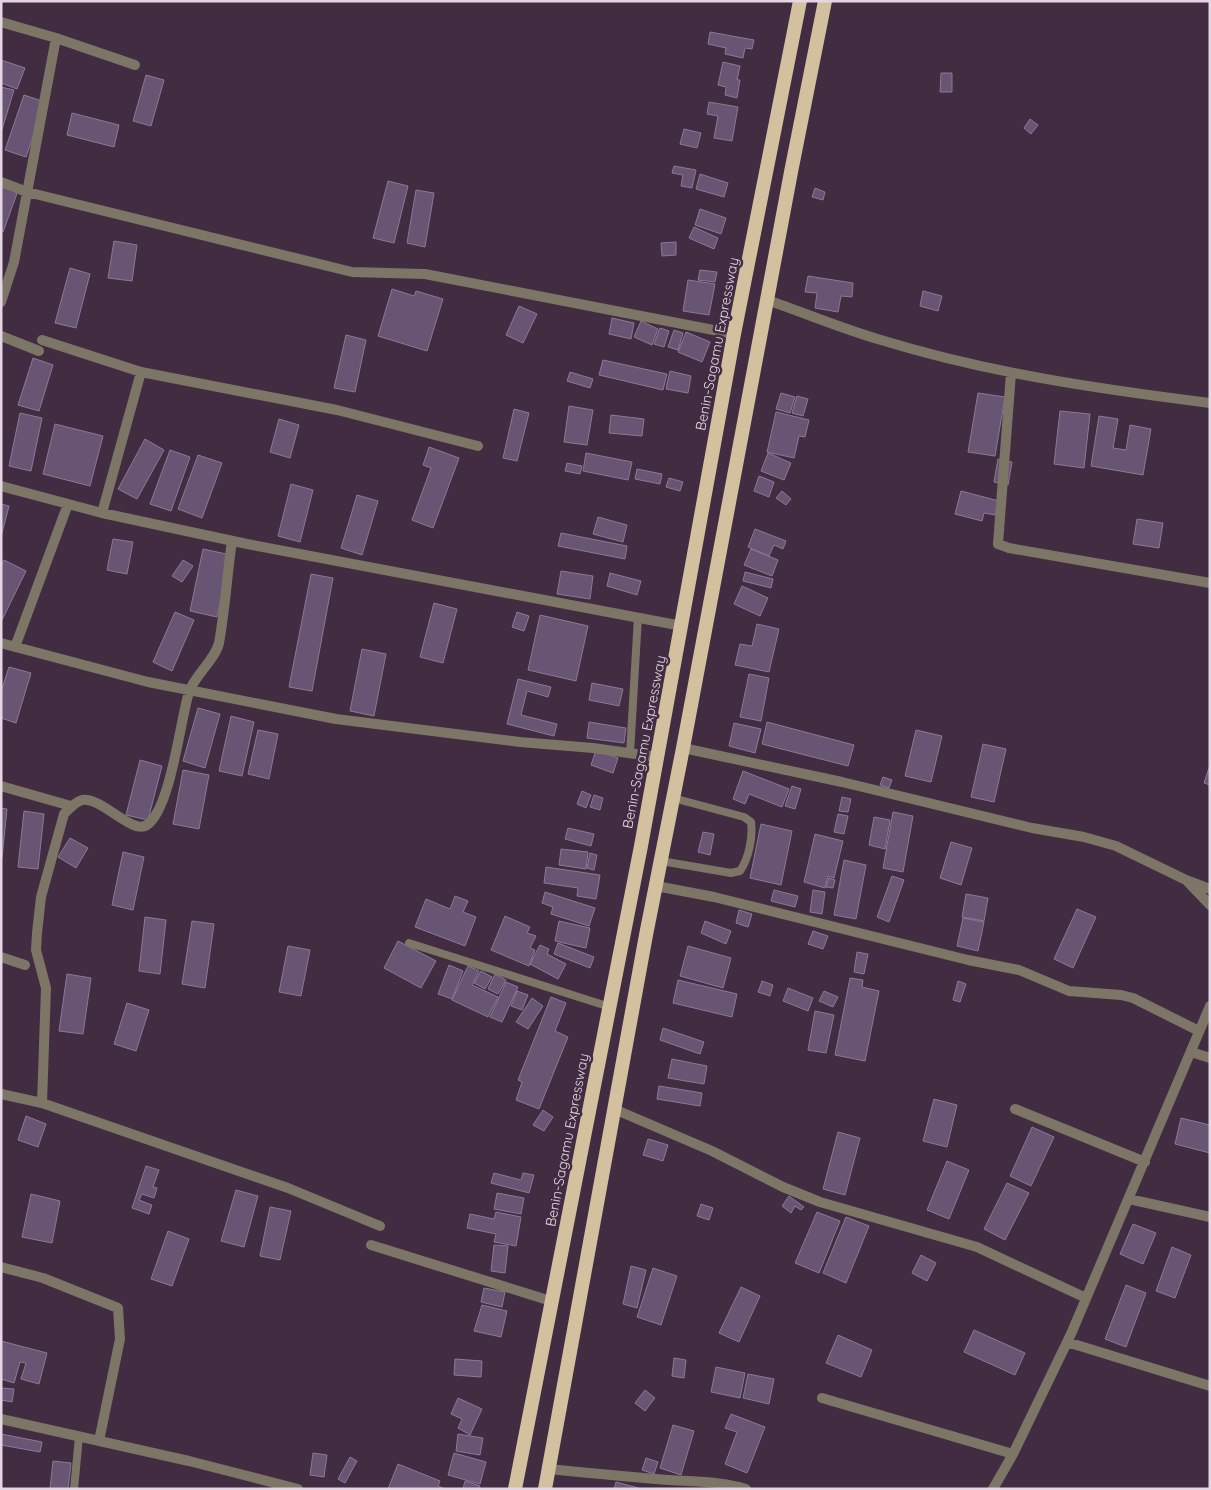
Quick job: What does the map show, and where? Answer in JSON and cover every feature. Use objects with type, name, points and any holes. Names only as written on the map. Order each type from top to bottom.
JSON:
[{"type":"highway","name":"Benin-Sagamu Expressway","points":[[516,1489],[682,626],[734,334],[800,1]]},
{"type":"highway","points":[[545,1489],[614,1109],[825,1]]},
{"type":"street","points":[[1,22],[56,38],[135,65]]},
{"type":"street","points":[[1,302],[14,262],[56,38]]},
{"type":"street","points":[[1,182],[27,192],[352,272],[425,274],[734,334]]},
{"type":"street","points":[[767,300],[881,340],[1010,373],[1210,403]]},
{"type":"street","points":[[1,336],[38,351]]},
{"type":"street","points":[[42,340],[140,372],[337,410],[478,446]]},
{"type":"street","points":[[102,513],[140,372]]},
{"type":"street","points":[[1010,373],[998,544],[1009,548],[1210,583]]},
{"type":"street","points":[[1,486],[102,513],[232,541],[682,626]]},
{"type":"street","points":[[15,647],[68,504]]},
{"type":"street","points":[[42,1103],[46,988],[36,950],[37,933],[41,897],[64,814],[71,806],[82,800],[93,802],[139,827],[146,825],[154,817],[169,780],[190,690],[218,646],[232,541]]},
{"type":"street","points":[[1,643],[148,682],[336,720],[520,742],[593,748],[657,757]]},
{"type":"street","points":[[683,748],[842,782],[1023,826],[1084,837],[1116,846],[1186,880],[1210,889]]},
{"type":"street","points":[[1,786],[71,806]]},
{"type":"street","points":[[1186,880],[1210,905]]},
{"type":"street","points":[[656,886],[714,897],[968,960],[1018,970],[1069,991],[1121,995],[1133,998],[1199,1031]]},
{"type":"street","points":[[1,958],[25,965]]},
{"type":"street","points":[[992,1489],[1013,1454],[1067,1342],[1210,1006]]},
{"type":"street","points":[[1191,1052],[1210,1058]]},
{"type":"street","points":[[1,1094],[42,1103],[288,1188],[380,1226]]},
{"type":"street","points":[[614,1109],[712,1151],[783,1187],[820,1202],[977,1248],[1086,1298]]},
{"type":"street","points":[[1015,1109],[1145,1162]]},
{"type":"street","points":[[1129,1199],[1210,1217]]},
{"type":"street","points":[[371,1245],[551,1301]]},
{"type":"street","points":[[1,1267],[43,1278],[118,1308],[120,1339],[99,1441]]},
{"type":"street","points":[[1067,1342],[1210,1386]]},
{"type":"street","points":[[822,1398],[1013,1454]]},
{"type":"street","points":[[1,1419],[189,1461],[298,1489]]},
{"type":"street","points":[[549,1469],[713,1481],[746,1489]]},
{"type":"lane","points":[[630,753],[638,617]]},
{"type":"lane","points":[[661,860],[731,873],[740,871],[745,863],[752,831],[750,822],[744,817],[673,798]]},
{"type":"lane","points":[[409,944],[610,1007]]},
{"type":"lane","points":[[74,1489],[79,1437]]},
{"type":"building","points":[[710,32],[754,40],[752,49],[745,48],[743,58],[725,54],[726,48],[708,44]]},
{"type":"building","points":[[1,60],[25,68],[17,89],[1,83]]},
{"type":"building","points":[[723,62],[740,66],[737,80],[740,80],[737,98],[725,95],[726,87],[718,85]]},
{"type":"building","points":[[941,73],[952,73],[952,92],[940,92]]},
{"type":"building","points":[[146,75],[164,80],[151,126],[133,121]]},
{"type":"building","points":[[1,87],[14,90],[1,133]]},
{"type":"building","points":[[24,95],[45,102],[26,157],[5,150]]},
{"type":"building","points":[[709,102],[738,107],[732,141],[714,138],[718,116],[707,114]]},
{"type":"building","points":[[72,113],[119,125],[114,147],[67,135]]},
{"type":"building","points":[[1030,119],[1038,125],[1031,134],[1024,128]]},
{"type":"building","points":[[684,129],[701,133],[697,148],[680,144]]},
{"type":"building","points":[[674,166],[696,170],[692,188],[681,186],[683,175],[672,173]]},
{"type":"building","points":[[700,174],[728,183],[724,197],[696,189]]},
{"type":"building","points":[[388,181],[408,186],[394,243],[373,238]]},
{"type":"building","points":[[1,182],[19,188],[3,232],[1,231]]},
{"type":"building","points":[[815,188],[825,192],[823,200],[812,197]]},
{"type":"building","points":[[416,190],[434,193],[425,247],[407,243]]},
{"type":"building","points":[[700,209],[726,218],[721,234],[695,225]]},
{"type":"building","points":[[694,227],[718,238],[714,249],[689,238]]},
{"type":"building","points":[[114,241],[137,245],[132,281],[108,278]]},
{"type":"building","points":[[676,242],[676,255],[662,256],[661,243]]},
{"type":"building","points":[[70,268],[90,274],[76,328],[55,323]]},
{"type":"building","points":[[700,270],[717,272],[715,282],[698,280]]},
{"type":"building","points":[[808,276],[853,283],[852,297],[841,296],[838,312],[815,308],[817,293],[805,292]]},
{"type":"building","points":[[688,280],[715,284],[709,315],[683,311]]},
{"type":"building","points":[[392,289],[414,296],[416,291],[443,299],[427,351],[378,336]]},
{"type":"building","points":[[923,291],[942,296],[938,311],[920,306]]},
{"type":"building","points":[[519,306],[537,314],[523,343],[506,335]]},
{"type":"building","points":[[612,318],[634,323],[631,339],[609,334]]},
{"type":"building","points":[[641,321],[658,329],[652,345],[634,337]]},
{"type":"building","points":[[660,328],[669,331],[664,347],[654,344]]},
{"type":"building","points":[[674,330],[683,333],[678,350],[668,347]]},
{"type":"building","points":[[686,332],[710,342],[702,362],[678,352]]},
{"type":"building","points":[[346,335],[366,340],[355,392],[334,388]]},
{"type":"building","points":[[33,358],[53,365],[39,411],[18,405]]},
{"type":"building","points":[[603,360],[667,374],[663,390],[599,375]]},
{"type":"building","points":[[670,371],[691,376],[688,393],[666,389]]},
{"type":"building","points":[[570,372],[593,379],[590,388],[567,381]]},
{"type":"building","points":[[781,393],[795,397],[790,413],[776,409]]},
{"type":"building","points":[[978,393],[1005,397],[995,456],[968,452]]},
{"type":"building","points":[[797,396],[808,399],[803,416],[792,413]]},
{"type":"building","points":[[569,406],[593,410],[587,445],[564,442]]},
{"type":"building","points":[[514,409],[529,413],[517,461],[503,458]]},
{"type":"building","points":[[1060,411],[1090,414],[1084,468],[1054,464]]},
{"type":"building","points":[[776,412],[809,420],[805,437],[799,436],[794,458],[767,452]]},
{"type":"building","points":[[20,413],[42,418],[31,471],[9,466]]},
{"type":"building","points":[[611,415],[644,419],[642,436],[609,433]]},
{"type":"building","points":[[1099,416],[1118,419],[1113,448],[1126,450],[1130,425],[1151,429],[1143,475],[1091,466]]},
{"type":"building","points":[[279,419],[299,425],[290,458],[270,452]]},
{"type":"building","points":[[55,424],[103,436],[90,486],[43,474]]},
{"type":"building","points":[[145,439],[164,450],[137,499],[118,489]]},
{"type":"building","points":[[429,447],[459,458],[433,528],[412,520],[431,468],[423,465]]},
{"type":"building","points":[[170,450],[190,457],[171,511],[150,504]]},
{"type":"building","points":[[586,453],[632,462],[628,480],[583,471]]},
{"type":"building","points":[[768,453],[791,463],[784,480],[761,471]]},
{"type":"building","points":[[198,455],[222,463],[202,518],[178,509]]},
{"type":"building","points":[[998,459],[1012,462],[1008,485],[994,482]]},
{"type":"building","points":[[567,463],[582,466],[580,474],[565,471]]},
{"type":"building","points":[[637,469],[662,474],[660,484],[635,479]]},
{"type":"building","points":[[759,476],[774,482],[769,497],[754,491]]},
{"type":"building","points":[[669,478],[683,482],[680,491],[666,487]]},
{"type":"building","points":[[291,484],[313,490],[300,542],[278,536]]},
{"type":"building","points":[[782,491],[791,499],[786,505],[776,498]]},
{"type":"building","points":[[961,491],[999,501],[995,515],[984,513],[982,521],[955,514]]},
{"type":"building","points":[[357,495],[378,501],[362,555],[341,548]]},
{"type":"building","points":[[1,504],[9,506],[1,537]]},
{"type":"building","points":[[598,517],[627,525],[623,542],[593,534]]},
{"type":"building","points":[[1137,519],[1163,523],[1159,548],[1133,544]]},
{"type":"building","points":[[755,529],[786,541],[783,549],[774,545],[769,556],[748,547]]},
{"type":"building","points":[[561,533],[627,546],[625,559],[558,546]]},
{"type":"building","points":[[113,539],[133,542],[127,574],[107,570]]},
{"type":"building","points":[[203,549],[231,555],[217,617],[190,611]]},
{"type":"building","points":[[751,549],[778,560],[772,576],[744,565]]},
{"type":"building","points":[[4,560],[26,571],[2,620],[1,566]]},
{"type":"building","points":[[183,560],[193,566],[182,582],[172,576]]},
{"type":"building","points":[[561,571],[593,576],[590,599],[557,594]]},
{"type":"building","points":[[745,572],[773,579],[771,588],[743,581]]},
{"type":"building","points":[[610,573],[641,581],[637,595],[607,586]]},
{"type":"building","points":[[311,574],[333,578],[312,691],[289,687]]},
{"type":"building","points":[[742,586],[768,598],[760,616],[734,604]]},
{"type":"building","points":[[434,603],[457,609],[443,663],[420,657]]},
{"type":"building","points":[[175,612],[194,620],[172,671],[153,662]]},
{"type":"building","points":[[517,612],[529,616],[524,631],[512,627]]},
{"type":"building","points":[[540,615],[588,626],[576,681],[528,670]]},
{"type":"building","points":[[757,624],[779,629],[769,672],[735,665],[740,644],[752,646]]},
{"type":"building","points":[[362,649],[386,654],[374,716],[350,711]]},
{"type":"building","points":[[9,667],[31,673],[16,723],[1,718],[1,692]]},
{"type":"building","points":[[749,674],[769,678],[761,721],[740,717]]},
{"type":"building","points":[[518,679],[551,687],[548,697],[527,691],[521,715],[557,724],[554,736],[507,724]]},
{"type":"building","points":[[592,683],[623,689],[619,706],[589,700]]},
{"type":"building","points":[[198,708],[220,714],[205,768],[183,761]]},
{"type":"building","points":[[231,716],[254,722],[242,776],[219,771]]},
{"type":"building","points":[[589,722],[626,728],[624,743],[587,738]]},
{"type":"building","points":[[767,722],[854,745],[848,766],[762,744]]},
{"type":"building","points":[[734,723],[761,729],[755,753],[729,746]]},
{"type":"building","points":[[258,730],[278,734],[269,779],[248,774]]},
{"type":"building","points":[[916,730],[942,736],[931,782],[905,776]]},
{"type":"building","points":[[983,744],[1006,749],[994,802],[971,797]]},
{"type":"building","points":[[596,750],[618,758],[613,773],[591,765]]},
{"type":"building","points":[[140,760],[162,766],[148,820],[126,815]]},
{"type":"building","points":[[1210,765],[1210,785],[1204,783]]},
{"type":"building","points":[[183,770],[209,775],[199,829],[173,824]]},
{"type":"building","points":[[743,771],[789,789],[782,807],[749,794],[745,804],[733,799]]},
{"type":"building","points":[[883,777],[892,780],[889,788],[880,785]]},
{"type":"building","points":[[792,786],[801,789],[795,809],[785,806]]},
{"type":"building","points":[[582,791],[591,795],[586,808],[577,804]]},
{"type":"building","points":[[594,795],[603,798],[600,810],[590,807]]},
{"type":"building","points":[[842,797],[851,799],[848,812],[839,811]]},
{"type":"building","points":[[1,808],[7,809],[2,858],[1,858]]},
{"type":"building","points":[[24,811],[44,814],[38,869],[18,867]]},
{"type":"building","points":[[893,812],[913,816],[903,872],[883,868]]},
{"type":"building","points":[[838,814],[848,816],[844,834],[834,832]]},
{"type":"building","points":[[874,817],[890,820],[885,849],[869,845]]},
{"type":"building","points":[[761,824],[792,831],[781,885],[750,878]]},
{"type":"building","points":[[568,828],[594,834],[591,846],[565,839]]},
{"type":"building","points":[[703,832],[714,834],[710,855],[698,852]]},
{"type":"building","points":[[815,834],[843,841],[834,878],[828,876],[825,888],[804,882]]},
{"type":"building","points":[[70,838],[88,848],[76,868],[58,857]]},
{"type":"building","points":[[951,842],[972,848],[961,885],[940,878]]},
{"type":"building","points":[[561,849],[588,852],[586,869],[559,865]]},
{"type":"building","points":[[123,852],[144,857],[133,910],[112,905]]},
{"type":"building","points":[[590,853],[597,855],[594,870],[587,868]]},
{"type":"building","points":[[844,860],[866,865],[856,919],[834,915]]},
{"type":"building","points":[[546,867],[600,875],[596,899],[577,896],[578,888],[544,883]]},
{"type":"building","points":[[892,876],[904,880],[889,922],[877,917]]},
{"type":"building","points":[[829,878],[835,880],[833,888],[826,887]]},
{"type":"building","points":[[774,890],[798,896],[795,907],[771,901]]},
{"type":"building","points":[[813,890],[825,892],[822,914],[810,912]]},
{"type":"building","points":[[545,892],[595,908],[589,926],[551,914],[553,907],[542,903]]},
{"type":"building","points":[[966,894],[988,898],[984,921],[962,917]]},
{"type":"building","points":[[455,896],[468,901],[463,912],[476,917],[465,946],[415,927],[426,899],[450,909]]},
{"type":"building","points":[[1077,909],[1096,917],[1073,968],[1054,959]]},
{"type":"building","points":[[739,910],[752,914],[748,927],[736,923]]},
{"type":"building","points":[[505,916],[530,927],[527,933],[536,936],[530,948],[535,950],[529,966],[491,950]]},
{"type":"building","points":[[145,917],[166,920],[160,974],[139,971]]},
{"type":"building","points":[[963,918],[984,922],[978,951],[957,946]]},
{"type":"building","points":[[192,921],[214,924],[205,988],[182,984]]},
{"type":"building","points":[[559,921],[590,928],[586,948],[555,941]]},
{"type":"building","points":[[705,921],[731,931],[726,944],[701,933]]},
{"type":"building","points":[[813,931],[828,936],[823,949],[808,944]]},
{"type":"building","points":[[398,941],[436,961],[421,988],[384,968]]},
{"type":"building","points":[[558,943],[594,957],[590,968],[554,954]]},
{"type":"building","points":[[540,945],[549,949],[547,954],[566,964],[558,979],[530,964]]},
{"type":"building","points":[[288,946],[310,950],[301,996],[279,992]]},
{"type":"building","points":[[688,946],[731,958],[723,988],[680,976]]},
{"type":"building","points":[[857,952],[868,954],[864,974],[854,972]]},
{"type":"building","points":[[449,965],[463,971],[452,999],[438,994]]},
{"type":"building","points":[[468,966],[479,971],[472,985],[498,997],[488,1017],[452,1000]]},
{"type":"building","points":[[481,971],[492,977],[485,989],[474,983]]},
{"type":"building","points":[[67,974],[91,978],[83,1034],[59,1031]]},
{"type":"building","points":[[495,974],[506,980],[498,994],[488,989]]},
{"type":"building","points":[[850,978],[863,980],[862,987],[879,991],[865,1061],[835,1055]]},
{"type":"building","points":[[678,980],[737,994],[732,1017],[673,1003]]},
{"type":"building","points":[[762,981],[773,985],[770,996],[758,992]]},
{"type":"building","points":[[958,981],[966,984],[960,1002],[953,1000]]},
{"type":"building","points":[[506,982],[518,987],[502,1022],[490,1017]]},
{"type":"building","points":[[788,988],[813,998],[808,1011],[783,1001]]},
{"type":"building","points":[[517,991],[528,995],[522,1010],[511,1006]]},
{"type":"building","points":[[824,991],[838,997],[833,1007],[819,1001]]},
{"type":"building","points":[[551,997],[566,1003],[555,1031],[568,1037],[539,1109],[516,1100],[522,1082],[518,1080]]},
{"type":"building","points":[[532,998],[543,1006],[528,1029],[516,1022]]},
{"type":"building","points":[[127,1003],[149,1010],[136,1051],[114,1044]]},
{"type":"building","points":[[815,1011],[834,1015],[826,1053],[808,1050]]},
{"type":"building","points":[[663,1028],[704,1042],[700,1054],[660,1040]]},
{"type":"building","points":[[672,1059],[707,1066],[704,1084],[668,1078]]},
{"type":"building","points":[[659,1086],[702,1093],[700,1106],[657,1099]]},
{"type":"building","points":[[934,1099],[957,1105],[947,1147],[923,1141]]},
{"type":"building","points":[[543,1110],[553,1117],[544,1131],[533,1125]]},
{"type":"building","points":[[26,1116],[46,1124],[38,1147],[18,1140]]},
{"type":"building","points":[[1181,1118],[1210,1125],[1210,1153],[1175,1144]]},
{"type":"building","points":[[1032,1127],[1054,1137],[1031,1186],[1010,1176]]},
{"type":"building","points":[[838,1132],[860,1138],[845,1195],[823,1189]]},
{"type":"building","points":[[648,1139],[668,1145],[663,1161],[643,1155]]},
{"type":"building","points":[[947,1161],[969,1170],[949,1219],[927,1210]]},
{"type":"building","points":[[146,1166],[159,1170],[153,1187],[157,1188],[154,1198],[142,1194],[139,1200],[152,1205],[149,1214],[132,1208]]},
{"type":"building","points":[[494,1173],[521,1180],[523,1173],[534,1175],[529,1193],[491,1183]]},
{"type":"building","points":[[1007,1183],[1029,1193],[1005,1240],[984,1229]]},
{"type":"building","points":[[236,1190],[258,1196],[244,1247],[221,1241]]},
{"type":"building","points":[[497,1193],[524,1198],[521,1214],[494,1209]]},
{"type":"building","points":[[31,1194],[60,1201],[52,1243],[22,1237]]},
{"type":"building","points":[[789,1196],[804,1207],[801,1210],[795,1206],[791,1213],[782,1206]]},
{"type":"building","points":[[701,1204],[713,1208],[709,1220],[697,1216]]},
{"type":"building","points":[[270,1207],[291,1211],[280,1260],[260,1256]]},
{"type":"building","points":[[496,1212],[521,1217],[516,1246],[494,1242],[496,1234],[467,1228],[470,1214],[494,1219]]},
{"type":"building","points":[[817,1212],[840,1221],[819,1273],[795,1263]]},
{"type":"building","points":[[846,1217],[869,1226],[846,1283],[823,1273]]},
{"type":"building","points":[[1133,1224],[1156,1233],[1143,1264],[1120,1254]]},
{"type":"building","points":[[168,1231],[189,1239],[172,1286],[151,1279]]},
{"type":"building","points":[[494,1245],[508,1246],[505,1273],[491,1271]]},
{"type":"building","points":[[1172,1247],[1191,1255],[1175,1298],[1156,1291]]},
{"type":"building","points":[[921,1255],[936,1263],[927,1281],[912,1273]]},
{"type":"building","points":[[631,1266],[646,1270],[637,1308],[623,1304]]},
{"type":"building","points":[[653,1268],[677,1276],[661,1325],[637,1317]]},
{"type":"building","points":[[1126,1285],[1146,1293],[1126,1347],[1105,1339]]},
{"type":"building","points":[[741,1287],[760,1296],[739,1342],[719,1333]]},
{"type":"building","points":[[484,1288],[505,1292],[502,1307],[481,1302]]},
{"type":"building","points":[[482,1305],[507,1311],[501,1337],[474,1331]]},
{"type":"building","points":[[974,1330],[1025,1353],[1015,1375],[964,1352]]},
{"type":"building","points":[[838,1335],[872,1350],[861,1377],[826,1363]]},
{"type":"building","points":[[1,1341],[47,1353],[39,1384],[21,1379],[26,1363],[20,1362],[14,1383],[1,1379]]},
{"type":"building","points":[[674,1358],[686,1360],[684,1378],[672,1376]]},
{"type":"building","points":[[455,1359],[482,1361],[481,1377],[454,1375]]},
{"type":"building","points":[[716,1367],[745,1373],[740,1398],[711,1392]]},
{"type":"building","points":[[748,1374],[774,1379],[769,1404],[743,1398]]},
{"type":"building","points":[[1,1388],[14,1389],[12,1402],[1,1400]]},
{"type":"building","points":[[645,1390],[655,1398],[645,1411],[635,1403]]},
{"type":"building","points":[[458,1398],[482,1409],[470,1435],[458,1428],[462,1419],[451,1414]]},
{"type":"building","points":[[731,1414],[765,1427],[747,1473],[725,1464],[737,1432],[725,1428]]},
{"type":"building","points":[[673,1425],[694,1431],[681,1475],[660,1468]]},
{"type":"building","points":[[1,1434],[42,1442],[40,1452],[1,1445]]},
{"type":"building","points":[[458,1434],[483,1438],[480,1455],[456,1451]]},
{"type":"building","points":[[313,1453],[327,1455],[324,1477],[310,1475]]},
{"type":"building","points":[[454,1453],[486,1462],[480,1484],[448,1475]]},
{"type":"building","points":[[350,1457],[357,1461],[345,1483],[338,1479]]},
{"type":"building","points":[[646,1458],[658,1462],[654,1474],[642,1470]]},
{"type":"building","points":[[53,1461],[71,1463],[68,1489],[50,1489]]},
{"type":"building","points":[[398,1464],[440,1481],[438,1486],[445,1489],[388,1489]]},
{"type":"building","points":[[465,1481],[480,1486],[479,1489],[463,1489]]},
{"type":"building","points":[[616,1482],[642,1489],[614,1489]]}]
